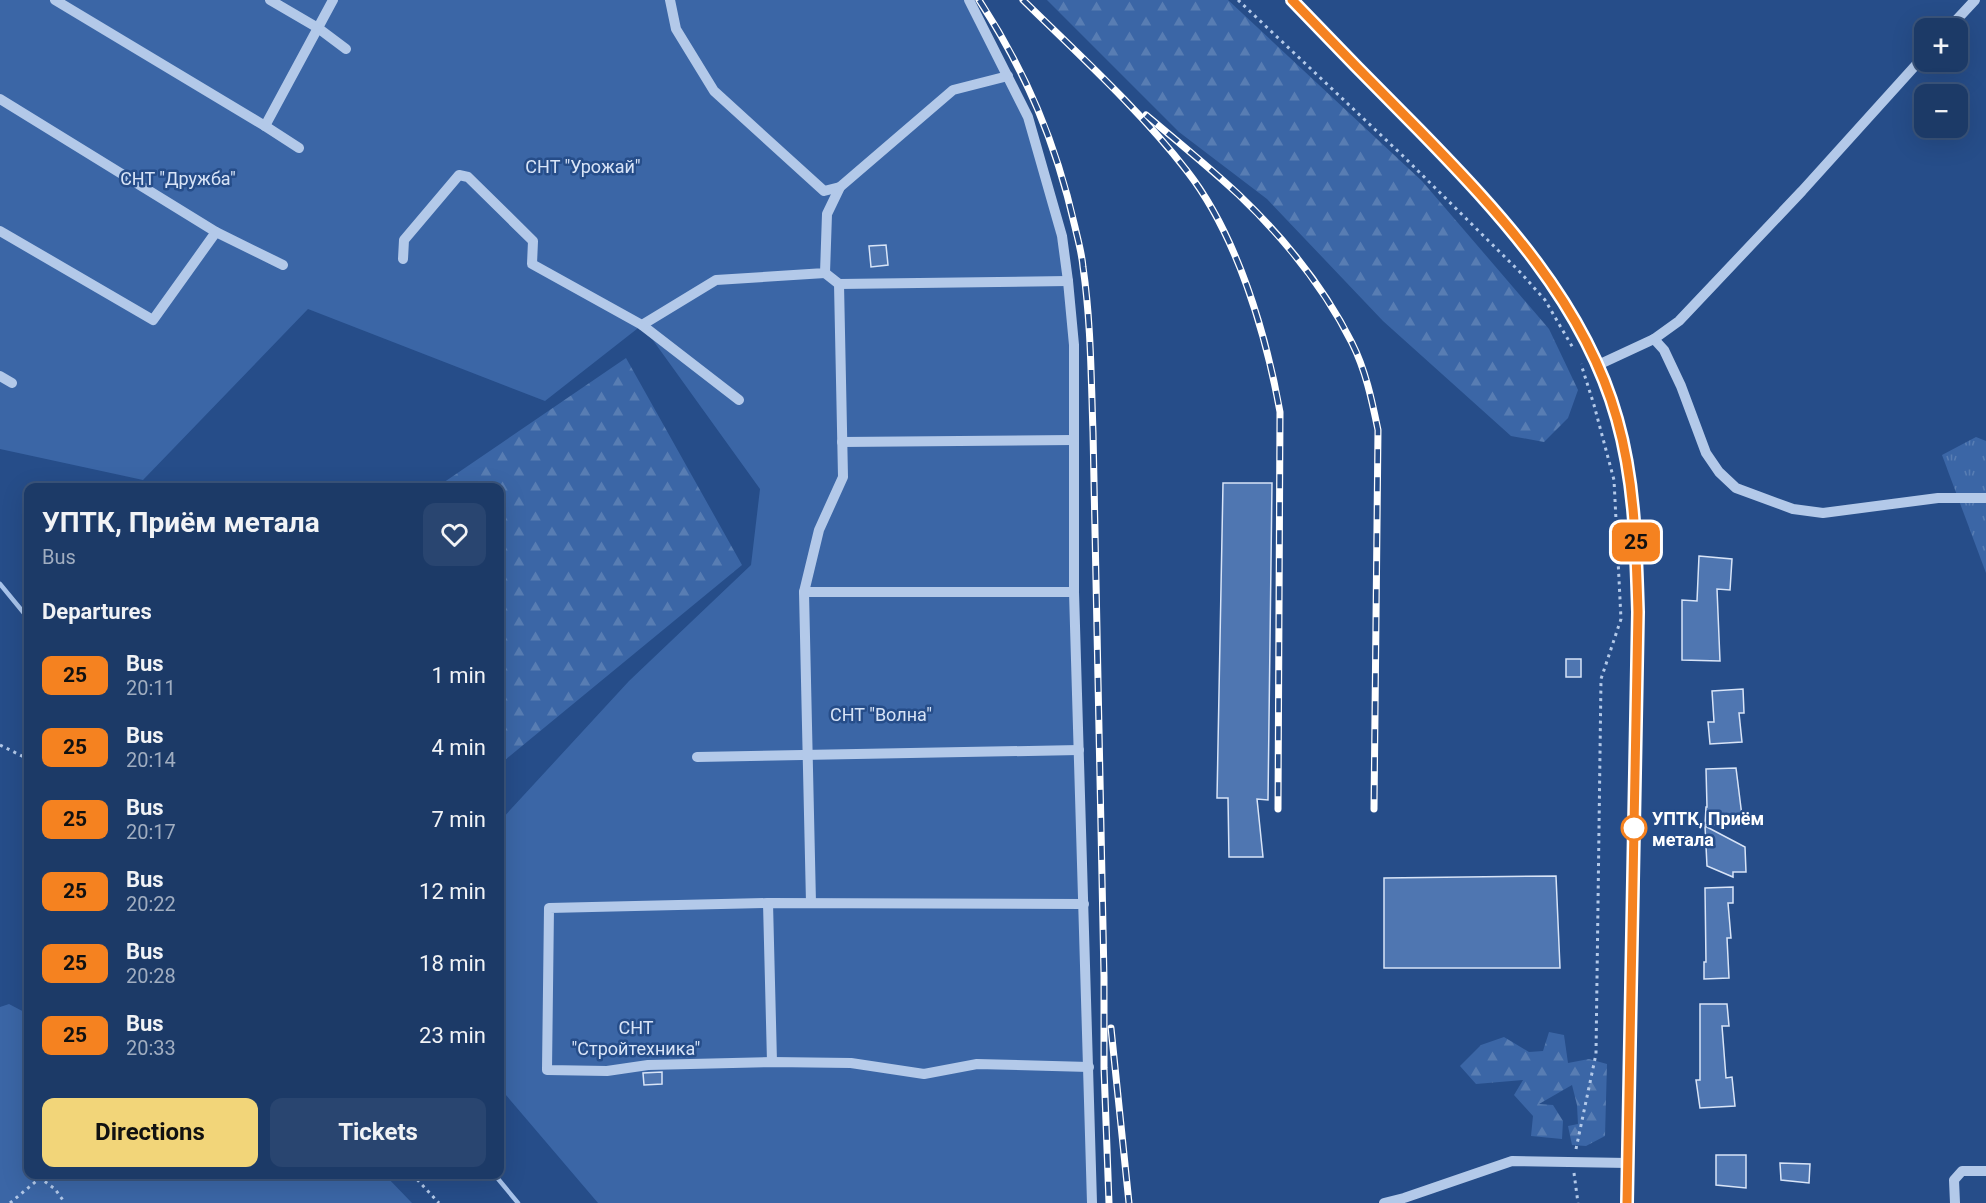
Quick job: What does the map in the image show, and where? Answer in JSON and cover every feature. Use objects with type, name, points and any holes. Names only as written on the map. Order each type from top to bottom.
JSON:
[{"type":"street","points":[[55,0],[299,148]]},
{"type":"street","points":[[270,0],[318,28],[346,49]]},
{"type":"street","points":[[265,126],[333,0]]},
{"type":"street","points":[[670,0],[676,29],[714,91],[824,191],[840,187]]},
{"type":"street","points":[[969,0],[1028,117],[1062,236],[1068,281],[1074,345],[1074,592],[1092,1203]]},
{"type":"street","points":[[1292,0],[1483,196],[1526,249],[1563,301],[1598,365],[1617,417],[1629,468],[1636,535],[1638,624],[1627,1203]]},
{"type":"street","points":[[1959,18],[1977,0],[1986,3]]},
{"type":"street","points":[[1598,365],[1654,339],[1679,321],[1802,191],[1914,67]]},
{"type":"street","points":[[825,273],[827,214],[840,187],[953,90],[1008,76]]},
{"type":"street","points":[[0,99],[216,232],[282,265]]},
{"type":"street","points":[[403,259],[404,240],[459,175],[468,177],[533,241],[532,264],[642,325],[739,400]]},
{"type":"street","points":[[0,231],[153,320],[216,232]]},
{"type":"street","points":[[642,325],[716,280],[825,273],[839,284],[1068,281]]},
{"type":"street","points":[[811,903],[804,592],[819,530],[843,477],[839,284]]},
{"type":"street","points":[[1654,339],[1664,350],[1677,377],[1706,453],[1719,472],[1736,488],[1794,508],[1823,513],[1938,498],[1986,498]]},
{"type":"street","points":[[0,376],[12,383]]},
{"type":"street","points":[[842,442],[1073,440]]},
{"type":"street","points":[[804,592],[1074,592]]},
{"type":"street","points":[[697,757],[1079,750]]},
{"type":"street","points":[[1084,904],[768,903],[549,908],[547,1070],[607,1071],[648,1065],[772,1062],[851,1063],[924,1074],[977,1064],[1089,1067]]},
{"type":"street","points":[[768,903],[772,1062]]},
{"type":"street","points":[[1384,1203],[1512,1161],[1628,1163]]},
{"type":"street","points":[[1955,1203],[1954,1180],[1962,1171],[1986,1171]]},
{"type":"path","points":[[1238,0],[1402,155],[1521,273],[1545,300],[1578,356],[1594,405],[1614,480],[1621,619],[1601,679],[1596,1054],[1573,1163],[1578,1203]]},
{"type":"path","points":[[0,745],[24,757]]},
{"type":"path","points":[[10,1203],[40,1179],[55,1189],[65,1203]]},
{"type":"path","points":[[417,1179],[439,1203]]},
{"type":"green space","points":[[0,0],[969,0],[1028,117],[1068,281],[1092,1203],[598,1203],[504,1093],[504,817],[629,681],[751,565],[760,489],[642,325],[545,401],[308,309],[143,480],[0,449]]},
{"type":"green space","points":[[1047,0],[1228,0],[1422,181],[1549,329],[1578,390],[1568,418],[1544,442],[1511,436],[1383,321],[1267,199],[1179,132]]},
{"type":"green space","points":[[626,358],[742,565],[504,761],[504,483],[443,483]]},
{"type":"green space","points":[[1976,437],[1986,441],[1986,573],[1942,455]]},
{"type":"green space","points":[[9,1004],[24,1012],[24,1179],[389,1179],[412,1203],[0,1203],[0,1007]]},
{"type":"green space","points":[[1549,1032],[1564,1035],[1568,1063],[1589,1059],[1607,1064],[1605,1136],[1586,1146],[1572,1145],[1568,1126],[1578,1124],[1577,1105],[1572,1085],[1539,1104],[1553,1105],[1563,1121],[1562,1139],[1531,1136],[1533,1116],[1514,1095],[1523,1080],[1476,1084],[1460,1066],[1481,1045],[1504,1037],[1529,1052],[1543,1051]]},
{"type":"building","points":[[886,245],[888,265],[871,267],[869,246]]},
{"type":"building","points":[[1223,483],[1272,483],[1268,800],[1257,799],[1263,857],[1229,857],[1228,798],[1217,798]]},
{"type":"building","points":[[1699,556],[1732,559],[1730,590],[1717,589],[1720,661],[1682,660],[1682,600],[1697,601]]},
{"type":"building","points":[[1566,659],[1581,659],[1581,677],[1566,677]]},
{"type":"building","points":[[1743,689],[1744,713],[1739,713],[1742,742],[1710,744],[1708,722],[1714,722],[1712,691]]},
{"type":"building","points":[[1736,768],[1743,824],[1705,825],[1706,769]]},
{"type":"building","points":[[1705,826],[1745,847],[1746,872],[1733,872],[1733,877],[1707,866]]},
{"type":"building","points":[[1556,876],[1560,968],[1384,968],[1384,878]]},
{"type":"building","points":[[1733,887],[1733,903],[1728,903],[1731,938],[1727,938],[1729,978],[1704,979],[1704,962],[1706,962],[1705,888]]},
{"type":"building","points":[[1700,1004],[1727,1004],[1729,1026],[1722,1026],[1726,1078],[1732,1077],[1735,1106],[1700,1108],[1696,1080],[1700,1080]]},
{"type":"building","points":[[662,1072],[662,1084],[644,1085],[643,1073]]},
{"type":"building","points":[[1716,1155],[1746,1155],[1746,1188],[1716,1185]]},
{"type":"building","points":[[1780,1163],[1810,1164],[1809,1183],[1781,1180]]},
{"type":"waterway","points":[[0,584],[24,613]]},
{"type":"waterway","points":[[498,1179],[518,1203]]},
{"type":"railway","points":[[979,0],[1025,81],[1049,137],[1075,227],[1086,288],[1093,432],[1104,1068],[1109,1203]]},
{"type":"railway","points":[[1023,0],[1129,104],[1187,171],[1221,225],[1235,255],[1258,318],[1280,412],[1278,809]]},
{"type":"railway","points":[[1146,115],[1239,195],[1287,246],[1329,303],[1352,343],[1365,375],[1378,430],[1374,809]]},
{"type":"railway","points":[[1111,1028],[1129,1203]]},
{"type":"bus line","name":"25","points":[[1292,0],[1483,196],[1526,249],[1563,301],[1598,365],[1617,417],[1629,468],[1636,535],[1638,612],[1627,1203]]},
{"type":"place","name":"УПТК, Приём метала","points":[[1634,828]]},
{"type":"park label","name":"СНТ \"Урожай\"","points":[[583,166]]},
{"type":"park label","name":"СНТ \"Дружба\"","points":[[178,178]]},
{"type":"park label","name":"СНТ \"Волна\"","points":[[881,714]]},
{"type":"park label","name":"СНТ \"Стройтехника\"","points":[[636,1037]]}]
